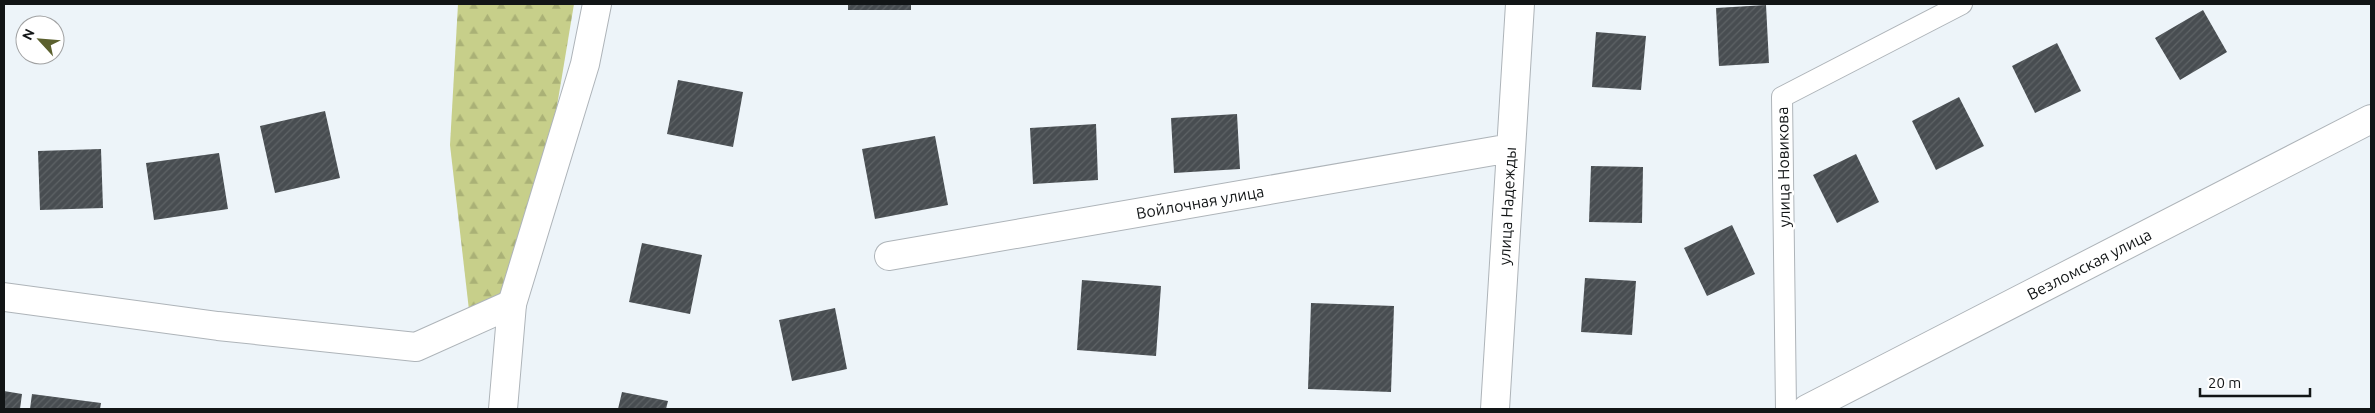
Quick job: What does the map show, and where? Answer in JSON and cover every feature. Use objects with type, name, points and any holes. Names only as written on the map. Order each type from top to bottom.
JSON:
[{"type":"street","points":[[503,409],[512,304],[585,64],[597,4]]},
{"type":"street","name":"улица Надежды","points":[[1495,409],[1520,4]]},
{"type":"street","name":"Везломская улица","points":[[1807,409],[2371,119]]},
{"type":"street","name":"Войлочная улица","points":[[889,256],[1511,148]]},
{"type":"street","points":[[4,297],[218,326],[416,347],[512,304]]},
{"type":"lane","name":"улица Новикова","points":[[1786,409],[1782,97],[1962,4]]},
{"type":"green space","points":[[458,4],[574,4],[556,112],[512,304],[469,310],[450,145]]},
{"type":"building","points":[[848,4],[911,4],[911,10],[848,10]]},
{"type":"building","points":[[1766,5],[1769,63],[1719,66],[1716,8]]},
{"type":"building","points":[[2203,10],[2227,52],[2180,80],[2155,38]]},
{"type":"building","points":[[1596,32],[1646,36],[1641,90],[1592,87]]},
{"type":"building","points":[[2057,43],[2081,91],[2035,113],[2012,66]]},
{"type":"building","points":[[678,80],[743,92],[733,147],[667,134]]},
{"type":"building","points":[[1959,97],[1984,146],[1936,170],[1912,121]]},
{"type":"building","points":[[325,111],[340,178],[275,193],[260,126]]},
{"type":"building","points":[[1237,114],[1240,169],[1174,173],[1171,118]]},
{"type":"building","points":[[1096,124],[1098,180],[1033,184],[1030,128]]},
{"type":"building","points":[[935,136],[948,205],[875,219],[862,149]]},
{"type":"building","points":[[101,149],[103,208],[40,210],[38,151]]},
{"type":"building","points":[[219,153],[228,209],[154,220],[146,163]]},
{"type":"building","points":[[1856,154],[1879,202],[1837,223],[1813,175]]},
{"type":"building","points":[[1591,166],[1643,167],[1642,223],[1589,222]]},
{"type":"building","points":[[1732,225],[1755,274],[1707,296],[1684,248]]},
{"type":"building","points":[[642,243],[702,255],[690,314],[629,302]]},
{"type":"building","points":[[1585,278],[1636,281],[1632,335],[1581,332]]},
{"type":"building","points":[[1082,280],[1161,286],[1156,356],[1077,350]]},
{"type":"building","points":[[1311,303],[1394,306],[1391,392],[1308,389]]},
{"type":"building","points":[[835,308],[847,369],[792,381],[779,320]]},
{"type":"building","points":[[4,391],[22,394],[20,409],[4,409]]},
{"type":"building","points":[[622,392],[668,401],[666,409],[618,409]]},
{"type":"building","points":[[32,394],[101,403],[100,409],[30,409]]}]
